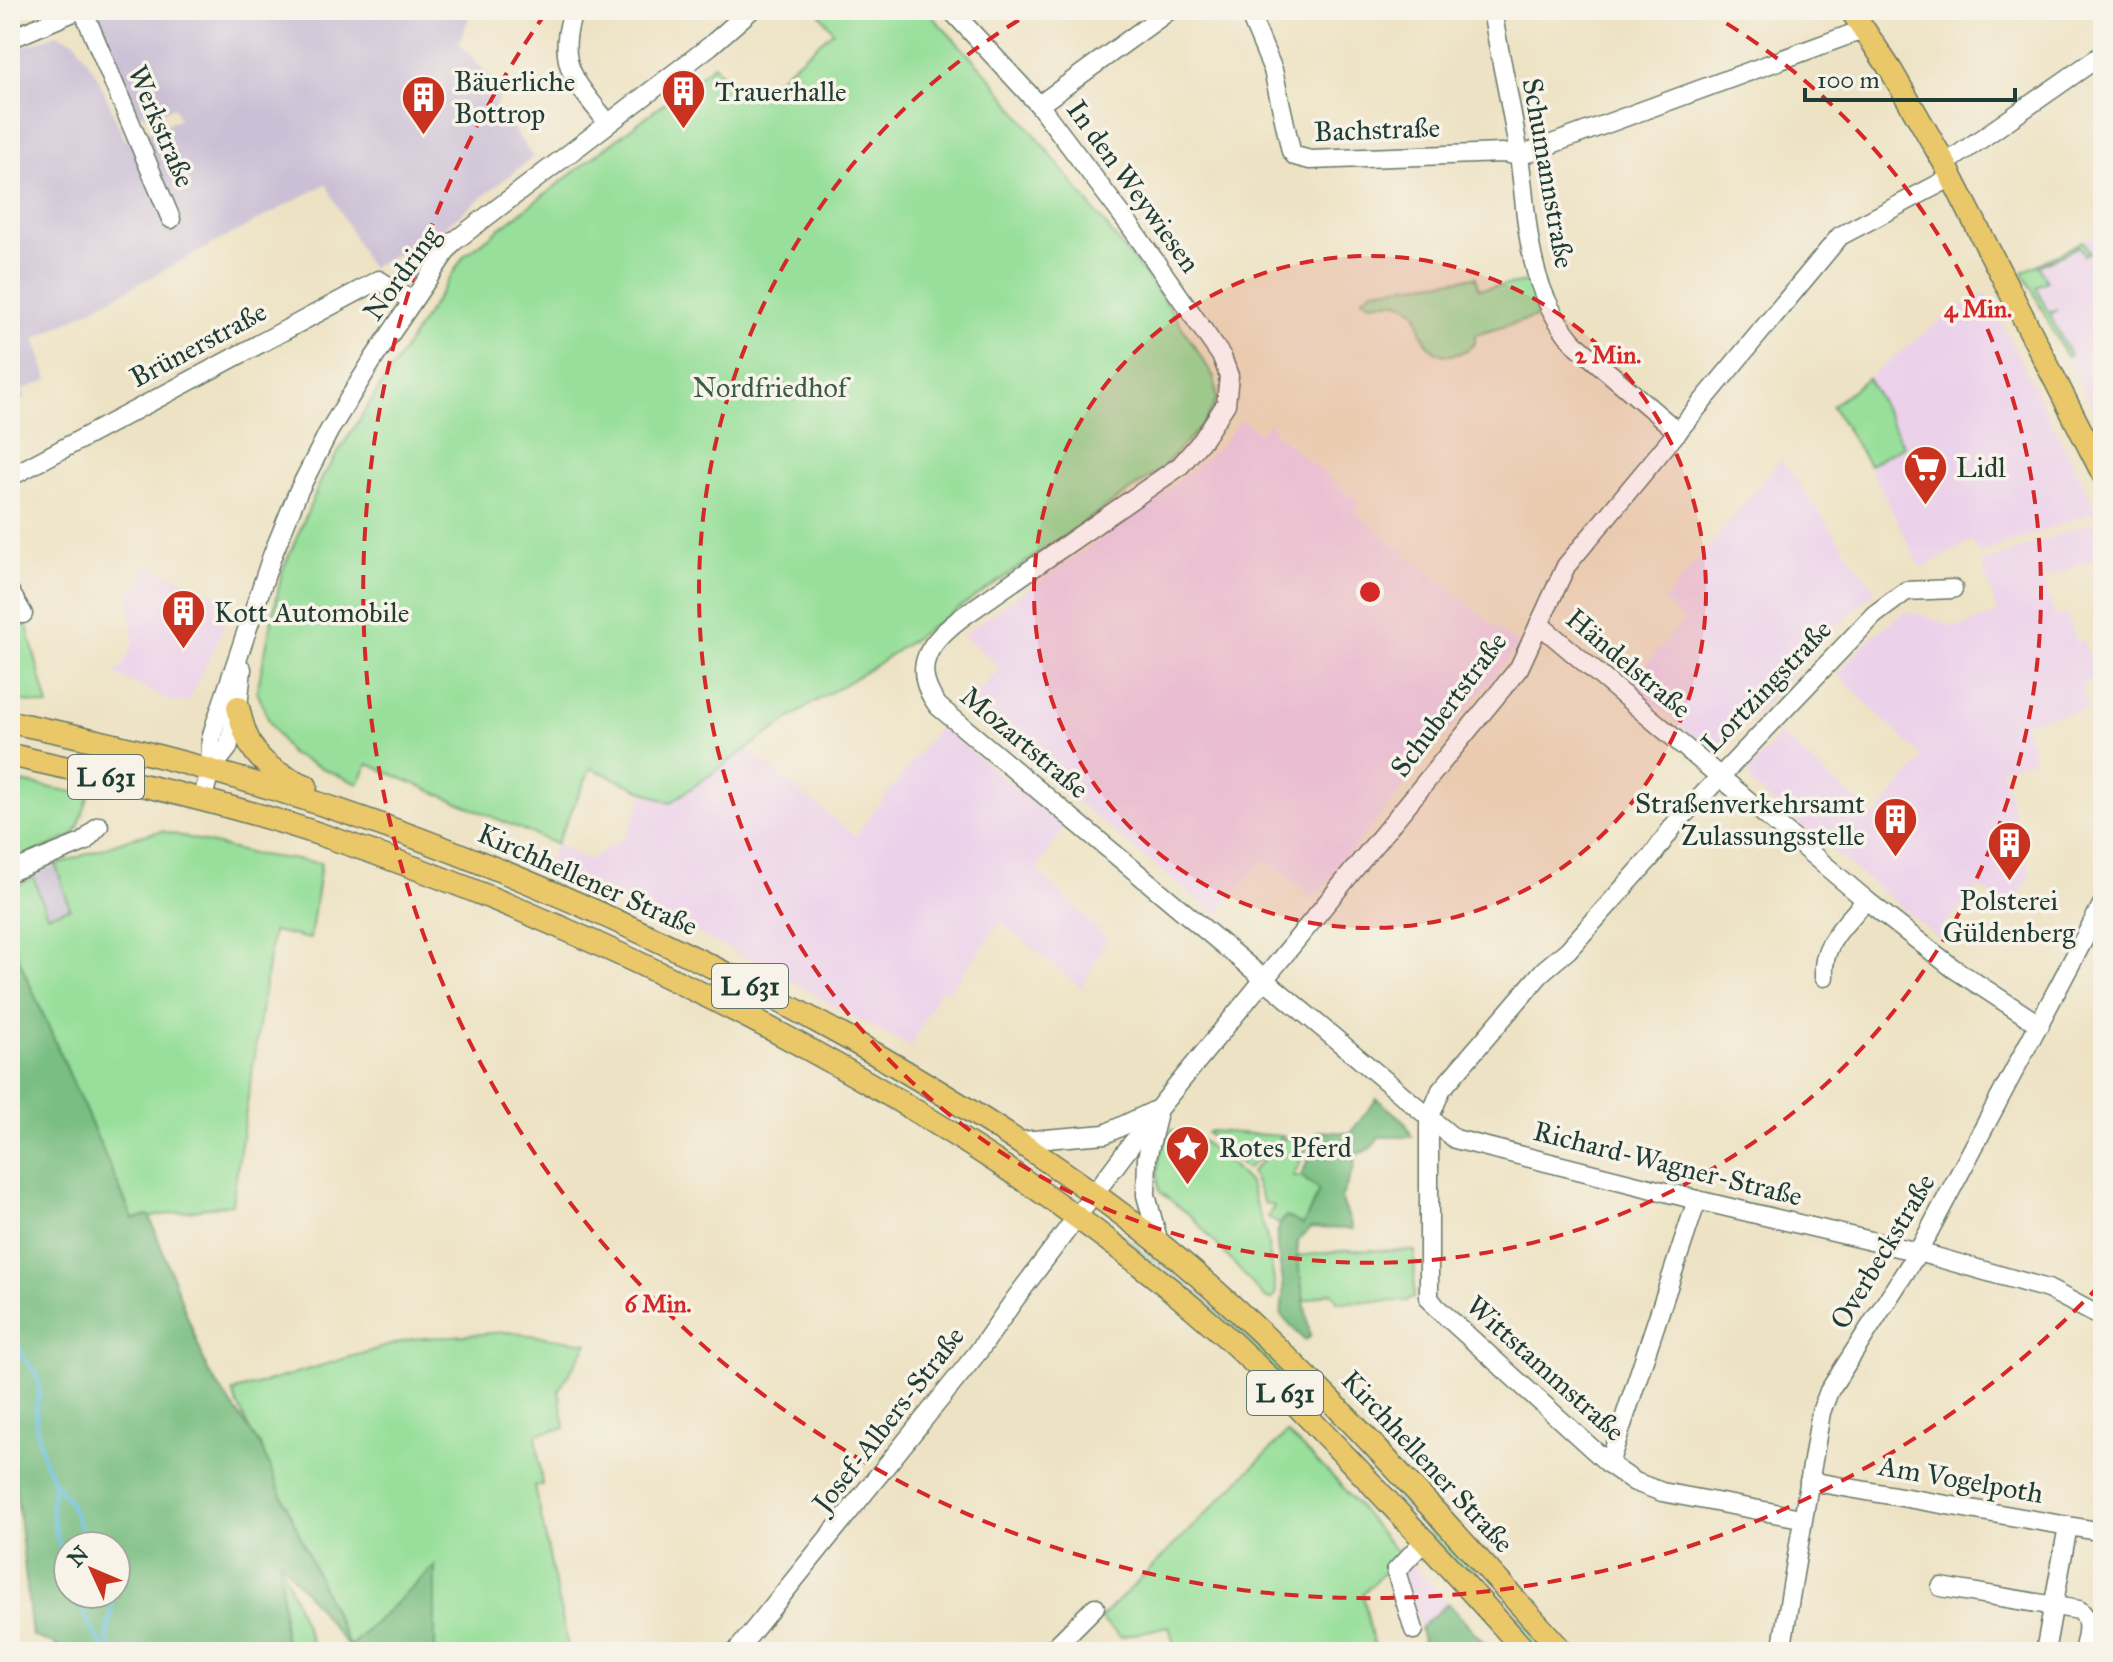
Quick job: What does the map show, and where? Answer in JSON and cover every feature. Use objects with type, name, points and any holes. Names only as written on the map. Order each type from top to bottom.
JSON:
[{"type":"main road","points":[[1851,10],[1948,170],[2103,474]]},
{"type":"main road","points":[[238,707],[248,740],[263,762],[278,776],[315,790],[326,806]]},
{"type":"main road","name":"Kirchhellener Straße","points":[[10,722],[115,745],[326,806],[516,877],[777,999],[928,1083],[1021,1141],[1095,1195],[1159,1243],[1271,1340],[1362,1432],[1563,1652]]},
{"type":"main road","name":"Kirchhellener Straße","points":[[10,755],[202,801],[324,835],[494,898],[675,979],[882,1089],[1011,1169],[1078,1216],[1195,1309],[1298,1405],[1526,1652]]},
{"type":"street","name":"Werkstraße","points":[[10,39],[81,10],[171,219]]},
{"type":"street","points":[[574,10],[565,43],[568,65],[580,87],[608,123]]},
{"type":"street","name":"Nordring","points":[[202,801],[210,771],[211,739],[215,725],[272,556],[298,492],[329,431],[452,243],[710,46],[751,10]]},
{"type":"street","name":"In den Weywiesen","points":[[951,10],[1039,105],[1131,227],[1222,357],[1229,376],[1226,404],[1220,415]]},
{"type":"street","points":[[1039,105],[1170,10]]},
{"type":"street","name":"Bachstraße","points":[[1248,10],[1273,70],[1288,144],[1295,156],[1310,160],[1503,153],[1519,156]]},
{"type":"street","name":"Schumannstraße","points":[[1492,10],[1519,156],[1527,238],[1536,276],[1553,314],[1586,355],[1678,432]]},
{"type":"street","points":[[1519,156],[1865,29]]},
{"type":"street","name":"Schubertstraße","points":[[1095,1195],[1158,1109],[1519,668],[1566,566],[1840,236],[1948,170],[1973,145],[2103,54]]},
{"type":"street","name":"Brünerstraße","points":[[10,477],[379,280],[412,301]]},
{"type":"street","name":"Mozartstraße","points":[[1220,415],[1180,466],[944,631],[934,641],[923,669],[926,686],[938,706],[1264,980]]},
{"type":"street","name":"Lortzingstraße","points":[[1429,1119],[1441,1090],[1544,970],[1568,950],[1652,856],[1675,824],[1874,615],[1906,591],[1953,589]]},
{"type":"street","points":[[10,592],[23,614]]},
{"type":"street","name":"Händelstraße","points":[[1539,624],[1866,900],[1953,968],[2040,1025]]},
{"type":"street","name":"Nordring","points":[[210,771],[228,748],[238,707],[247,630]]},
{"type":"street","points":[[10,872],[84,842],[99,826]]},
{"type":"street","points":[[1824,977],[1826,949],[1866,900]]},
{"type":"street","name":"Overbeckstraße","points":[[1781,1652],[1801,1518],[1821,1412],[1829,1391],[1918,1252],[2103,903]]},
{"type":"street","name":"Richard-Wagner-Straße","points":[[1264,980],[1455,1139],[1918,1252],[2048,1289],[2103,1318]]},
{"type":"street","name":"Schubertstraße","points":[[1021,1141],[1105,1134],[1158,1109]]},
{"type":"street","name":"Schubertstraße","points":[[1158,1109],[1147,1158],[1146,1195],[1159,1243]]},
{"type":"street","name":"Wittstammstraße","points":[[1429,1119],[1429,1298],[1609,1464],[1635,1482],[1662,1492],[1801,1518]]},
{"type":"street","points":[[1078,1216],[1095,1195]]},
{"type":"street","points":[[1609,1464],[1697,1200]]},
{"type":"street","name":"Josef-Albers-Straße","points":[[736,1652],[978,1352],[1078,1216]]},
{"type":"street","name":"Am Vogelpoth","points":[[1809,1481],[2103,1532]]},
{"type":"street","points":[[2045,1652],[2068,1526]]},
{"type":"street","name":"Kirchhellener Straße","points":[[1414,1630],[1396,1571],[1424,1541]]},
{"type":"street","points":[[1941,1587],[2079,1610],[2086,1616],[2088,1624],[2083,1652]]},
{"type":"street","points":[[1050,1652],[1095,1607]]},
{"type":"shaded area","points":[[92,10],[472,10],[459,43],[502,91],[496,106],[533,157],[434,235],[370,268],[326,184],[35,339],[48,380],[22,390],[25,399],[10,404],[10,52],[57,34],[75,41],[96,74],[126,142],[179,119],[174,107],[149,117],[136,112]]},
{"type":"shaded area","points":[[2103,231],[2103,429],[2023,272]]},
{"type":"shaded area","points":[[1986,293],[2097,511],[1978,554],[1973,541],[1921,568],[1869,465],[1904,446],[1868,378],[1952,311]]},
{"type":"shaded area","points":[[1242,420],[1260,434],[1270,421],[1275,433],[1360,503],[1354,511],[1516,644],[1515,650],[1314,898],[1265,859],[1216,915],[958,705],[968,693],[974,697],[1001,667],[962,635],[1147,507],[1218,448]]},
{"type":"shaded area","points":[[1781,459],[1876,592],[1838,625],[1722,751],[1712,752],[1629,683],[1684,621],[1664,601]]},
{"type":"shaded area","points":[[2102,519],[2103,556],[2043,579],[2055,617],[2066,614],[2076,642],[2083,640],[2096,678],[2081,684],[2089,709],[2024,722],[2034,759],[2001,768],[2031,873],[2013,907],[1980,888],[1976,889],[1943,927],[1941,940],[1751,784],[1749,771],[1780,734],[1875,817],[1923,758],[1837,674],[1868,640],[1904,612],[1957,628],[1998,614],[1982,563]]},
{"type":"shaded area","points":[[144,565],[225,599],[226,616],[220,635],[188,702],[172,702],[113,673],[122,668],[133,644],[129,589],[143,586]]},
{"type":"shaded area","points":[[940,726],[1064,828],[1036,870],[1107,938],[1082,988],[1001,922],[949,991],[940,989],[911,1046],[783,976],[647,908],[548,864],[556,844],[586,859],[594,857],[626,836],[645,792],[670,803],[747,749],[855,836]]},
{"type":"shaded area","points":[[56,865],[70,908],[47,915],[33,877]]},
{"type":"shaded area","points":[[1411,1563],[1448,1603],[1420,1628],[1401,1573]]},
{"type":"green space","name":"Nordfriedhof","points":[[817,10],[926,10],[990,77],[1168,305],[1214,377],[1217,397],[1204,423],[1159,471],[870,669],[811,704],[670,803],[591,768],[556,844],[368,764],[358,784],[290,754],[269,721],[257,691],[282,572],[322,478],[464,256],[714,65],[737,94],[742,90],[746,94],[754,86],[761,93],[833,31]]},
{"type":"green space","points":[[2083,241],[2089,252],[2084,255],[2079,246],[2039,266],[2047,281],[2036,287],[2048,312],[2058,309],[2050,315],[2070,355],[2066,357],[2023,272]]},
{"type":"green space","points":[[1476,277],[1479,289],[1528,282],[1543,315],[1475,335],[1475,343],[1469,348],[1448,355],[1435,351],[1429,345],[1413,309],[1392,302],[1370,303],[1362,298],[1373,290]]},
{"type":"green space","points":[[1868,378],[1904,446],[1869,465],[1832,406]]},
{"type":"green space","points":[[10,609],[14,619],[27,626],[48,706],[10,699]]},
{"type":"green space","points":[[10,780],[89,795],[72,836],[10,864]]},
{"type":"green space","points":[[162,831],[252,854],[321,863],[310,939],[273,931],[232,1204],[133,1220],[10,939],[10,890],[33,877],[47,915],[70,908],[56,865],[131,838]]},
{"type":"green space","points":[[10,939],[133,1219],[149,1215],[208,1371],[261,1447],[349,1647],[435,1566],[435,1652],[352,1652],[280,1560],[285,1652],[54,1652],[57,1645],[32,1636],[10,1432]]},
{"type":"green space","points":[[1377,1099],[1405,1122],[1412,1137],[1379,1137],[1370,1149],[1355,1155],[1354,1168],[1341,1198],[1353,1229],[1311,1228],[1298,1240],[1297,1256],[1310,1337],[1304,1340],[1281,1315],[1283,1287],[1277,1248],[1278,1232],[1286,1216],[1303,1225],[1319,1191],[1301,1176],[1316,1141],[1317,1131],[1350,1133]]},
{"type":"green space","points":[[1172,1130],[1198,1138],[1249,1183],[1266,1235],[1276,1292],[1272,1300],[1265,1298],[1191,1216],[1160,1192],[1159,1160]]},
{"type":"green space","points":[[1207,1133],[1283,1136],[1247,1169]]},
{"type":"green space","points":[[1285,1138],[1311,1140],[1293,1176],[1301,1176],[1319,1190],[1303,1226],[1286,1216],[1280,1225],[1268,1217],[1274,1206],[1264,1203],[1251,1172]]},
{"type":"green space","points":[[1105,1222],[1196,1293],[1312,1394],[1550,1652],[1537,1652],[1332,1425],[1241,1339],[1104,1225]]},
{"type":"green space","points":[[1349,1250],[1415,1251],[1414,1298],[1408,1301],[1338,1302],[1332,1292],[1304,1301],[1297,1256]]},
{"type":"green space","points":[[508,1332],[588,1343],[559,1390],[565,1428],[536,1434],[542,1485],[535,1487],[569,1652],[435,1652],[434,1567],[350,1647],[232,1392],[411,1339]]},
{"type":"green space","points":[[1287,1433],[1337,1481],[1400,1556],[1363,1594],[1375,1652],[1176,1652],[1169,1626],[1121,1637],[1100,1619]]},
{"type":"green space","points":[[279,1559],[315,1652],[285,1652]]},
{"type":"green space","points":[[1448,1603],[1492,1652],[1425,1652],[1420,1628]]},
{"type":"waterway","points":[[10,1325],[24,1359],[36,1372],[40,1393],[36,1424],[43,1457],[82,1530]]},
{"type":"waterway","points":[[54,1482],[52,1503],[55,1530]]},
{"type":"waterway","points":[[83,1610],[106,1652]]},
{"type":"waterway","points":[[111,1652],[107,1636],[112,1610]]},
{"type":"place","name":"Trauerhalle","points":[[684,130]]},
{"type":"place","name":"Bäuerliche Bottrop","points":[[423,136]]},
{"type":"place","name":"Lidl","points":[[1925,506]]},
{"type":"place","name":"Kott Automobile","points":[[183,651]]},
{"type":"place","name":"Straßenverkehrsamt Zulassungsstelle","points":[[1896,858]]},
{"type":"place","name":"Polsterei Güldenberg","points":[[2009,882]]},
{"type":"place","name":"Rotes Pferd","points":[[1188,1186]]}]
